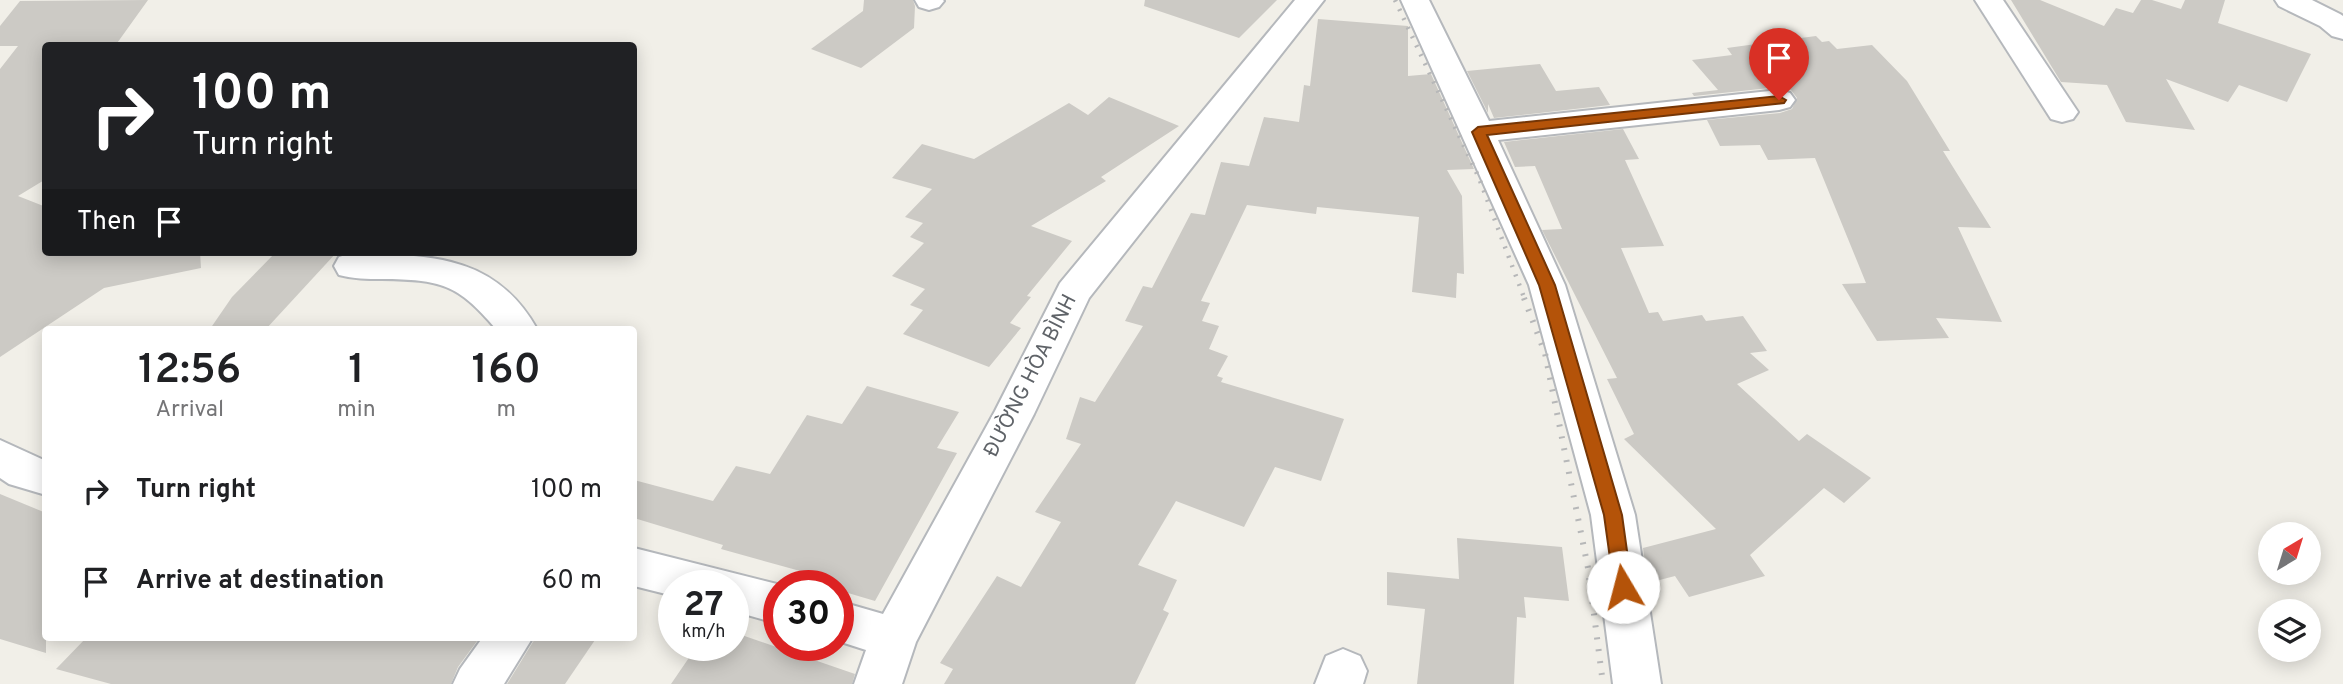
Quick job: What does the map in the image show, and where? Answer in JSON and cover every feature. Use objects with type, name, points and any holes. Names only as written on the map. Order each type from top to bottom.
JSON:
[{"type":"street","name":"ĐƯỜNG HÒA BÌNH","points":[[878,684],[894,638],[1014,414],[1073,292],[1310,0]]},
{"type":"street","points":[[1415,0],[1547,285],[1613,515],[1637,684]]},
{"type":"street","points":[[1989,0],[2062,112]]},
{"type":"street","points":[[2289,0],[2330,20],[2343,30]]},
{"type":"street","points":[[1478,132],[1779,100]]},
{"type":"street","points":[[352,266],[435,270],[458,275],[476,285],[515,326]]},
{"type":"street","points":[[0,457],[24,472],[42,477]]},
{"type":"street","points":[[637,567],[658,572]]},
{"type":"street","points":[[854,626],[894,638]]},
{"type":"street","points":[[477,684],[507,641]]},
{"type":"building","points":[[148,0],[118,42],[42,42],[42,181],[18,196],[42,205],[42,256],[200,256],[201,268],[104,288],[47,326],[42,326],[42,329],[0,357],[0,69],[18,46],[0,46],[0,26],[20,1]]},
{"type":"building","points":[[864,0],[913,0],[914,28],[861,68],[811,49],[863,11]]},
{"type":"building","points":[[1145,0],[1277,0],[1239,38],[1144,6]]},
{"type":"building","points":[[2011,0],[2040,0],[2104,26],[2116,8],[2133,13],[2141,0],[2152,0],[2181,9],[2185,0],[2225,0],[2218,23],[2311,54],[2287,102],[2239,85],[2228,102],[2166,79],[2195,130],[2126,122],[2107,85],[2061,82]]},
{"type":"building","points":[[1318,19],[1408,26],[1408,76],[1431,74],[1474,169],[1447,170],[1462,196],[1464,274],[1457,273],[1456,298],[1412,292],[1419,217],[1317,207],[1316,214],[1247,205],[1201,301],[1210,303],[1202,321],[1219,326],[1209,349],[1228,356],[1217,376],[1223,378],[1221,382],[1344,419],[1321,481],[1275,467],[1244,527],[1176,501],[1138,565],[1177,580],[1163,610],[1169,613],[1135,684],[944,684],[953,669],[940,663],[997,576],[1021,587],[1061,522],[1035,512],[1081,444],[1066,439],[1080,397],[1095,402],[1143,326],[1125,321],[1143,286],[1152,288],[1191,213],[1205,215],[1221,162],[1249,166],[1264,117],[1299,122],[1304,85],[1310,86]]},
{"type":"building","points":[[1816,36],[1822,42],[1829,41],[1837,49],[1872,45],[1907,81],[1950,151],[1943,151],[1991,228],[1958,227],[2002,322],[1936,318],[1949,338],[1877,341],[1842,284],[1866,283],[1815,158],[1768,160],[1760,145],[1720,146],[1707,120],[1780,113],[1792,109],[1797,98],[1791,90],[1779,87],[1694,96],[1692,93],[1718,90],[1692,60],[1732,55],[1727,48]]},
{"type":"building","points":[[1540,64],[1556,91],[1599,87],[1610,105],[1494,118],[1488,104],[1488,113],[1467,71]]},
{"type":"building","points":[[1109,97],[1179,126],[1101,177],[1106,181],[1031,226],[1072,241],[1027,296],[1031,297],[1010,323],[1021,328],[989,367],[903,334],[923,310],[910,305],[925,289],[892,276],[924,243],[910,237],[923,223],[905,217],[932,189],[892,178],[922,144],[974,159],[1069,103],[1088,115]]},
{"type":"building","points":[[1623,129],[1639,159],[1625,160],[1664,246],[1621,248],[1649,313],[1658,312],[1663,321],[1702,315],[1706,321],[1743,316],[1767,351],[1750,353],[1769,370],[1737,384],[1799,441],[1807,434],[1871,478],[1844,503],[1824,488],[1750,555],[1765,576],[1689,597],[1675,576],[1648,583],[1643,548],[1716,529],[1624,439],[1634,434],[1607,379],[1617,378],[1542,230],[1562,229],[1535,166],[1515,167],[1504,142]]},
{"type":"building","points":[[272,256],[333,256],[269,326],[212,326],[232,297]]},
{"type":"building","points":[[867,386],[959,412],[937,448],[957,453],[875,601],[854,595],[854,570],[797,570],[721,549],[723,545],[637,519],[637,481],[713,501],[736,466],[770,474],[807,415],[842,424]]},
{"type":"building","points":[[0,494],[42,511],[42,641],[46,641],[46,653],[0,639]]},
{"type":"building","points":[[1457,538],[1562,547],[1569,601],[1524,597],[1526,618],[1517,617],[1514,684],[1417,684],[1425,609],[1387,605],[1387,572],[1459,579]]},
{"type":"building","points":[[749,638],[763,642],[763,661],[817,661],[855,674],[852,684],[671,684],[687,661],[749,661]]},
{"type":"building","points":[[83,641],[477,641],[458,667],[451,684],[111,684],[56,669]]},
{"type":"building","points":[[534,641],[594,641],[565,684],[507,684]]},
{"type":"railway","points":[[1395,0],[1479,178],[1525,300]]},
{"type":"railway","points":[[1524,298],[1545,353],[1588,568],[1603,684]]},
{"type":"route","points":[[1623,587],[1613,515],[1547,285],[1478,132],[1779,100]]}]
